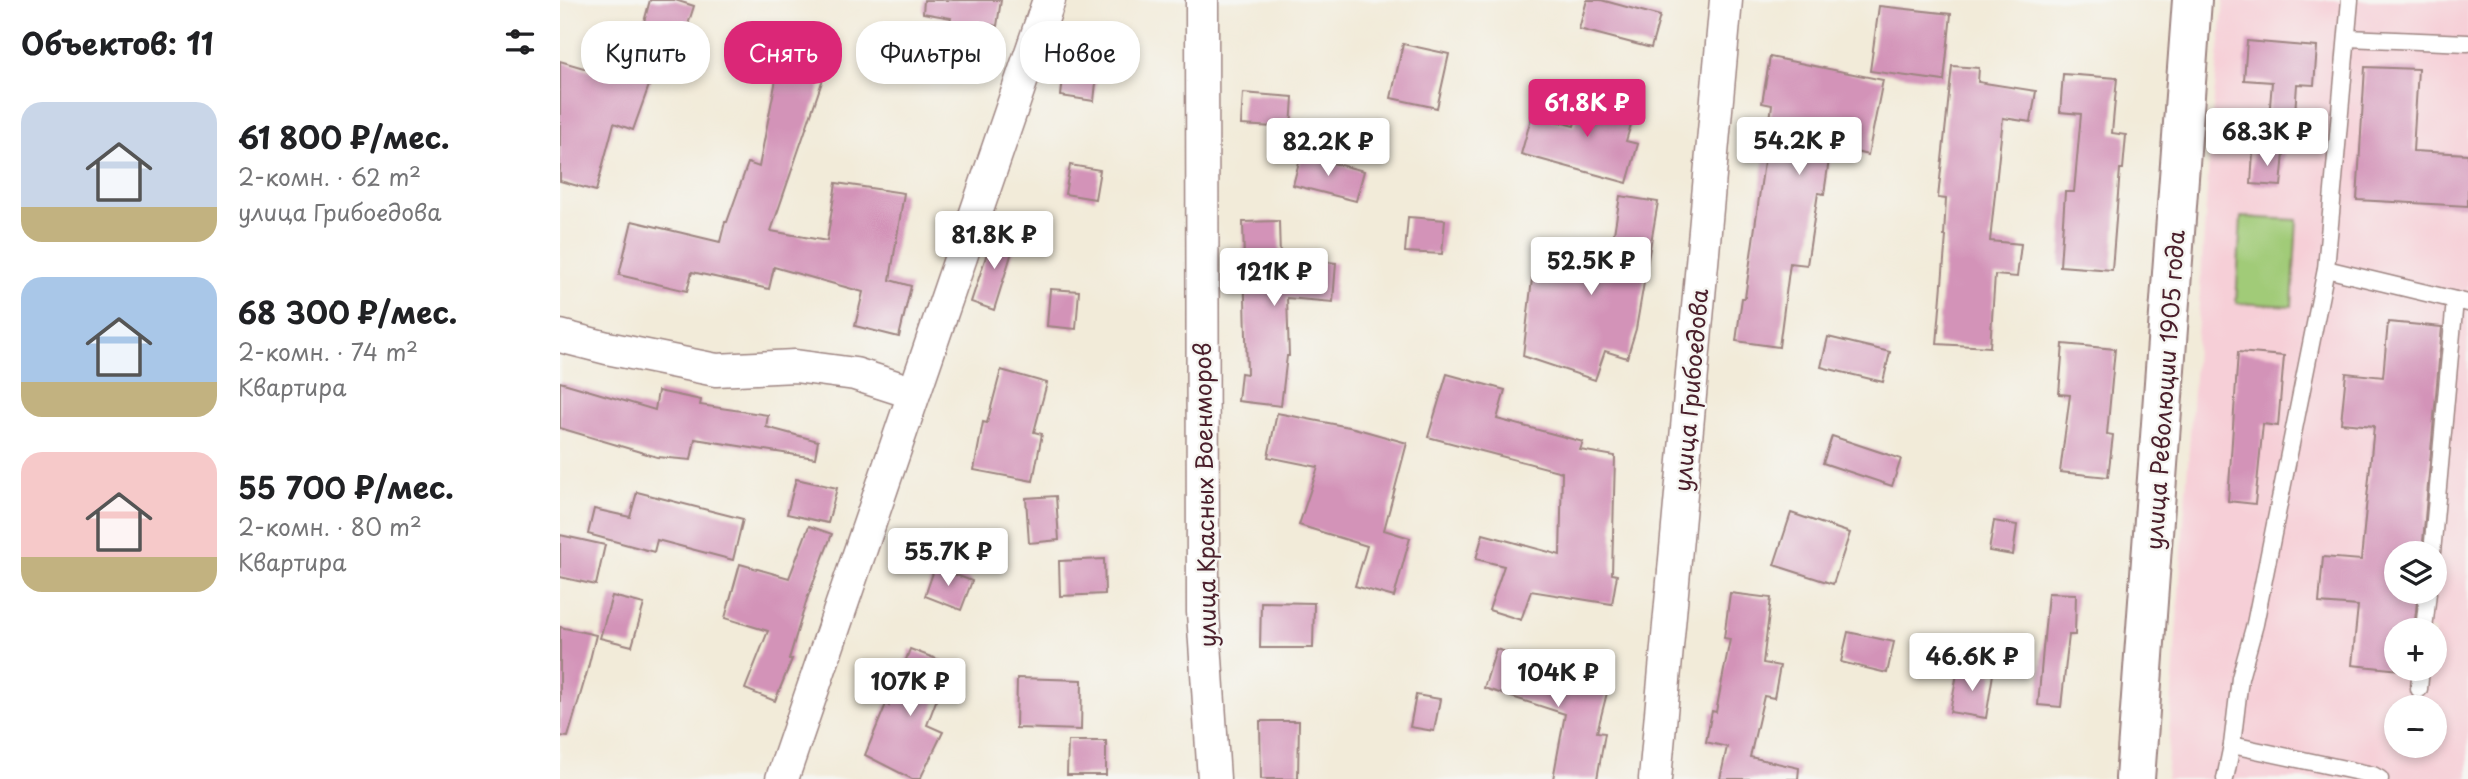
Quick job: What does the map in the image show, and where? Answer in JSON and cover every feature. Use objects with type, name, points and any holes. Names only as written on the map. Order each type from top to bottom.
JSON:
[{"type":"street","points":[[782,779],[1049,0]]},
{"type":"street","name":"улица Красных Военморов","points":[[1202,0],[1203,612],[1214,779]]},
{"type":"street","name":"улица Грибоедова","points":[[1655,779],[1726,0]]},
{"type":"street","name":"улица Революции 1905 года","points":[[2135,779],[2192,0]]},
{"type":"street","points":[[560,336],[716,370],[795,366],[855,374],[914,393]]},
{"type":"lane","points":[[2225,779],[2240,678],[2255,624],[2326,269],[2350,0]]},
{"type":"lane","points":[[2347,38],[2468,43]]},
{"type":"lane","points":[[2326,269],[2462,301],[2432,541]]},
{"type":"lane","points":[[2419,689],[2420,681]]},
{"type":"lane","points":[[2232,745],[2373,775],[2380,779]]},
{"type":"shaded area","points":[[2224,0],[2468,0],[2468,779],[2166,779],[2212,118]]},
{"type":"green space","points":[[2241,217],[2297,220],[2292,306],[2236,303]]},
{"type":"building","points":[[650,0],[675,0],[694,6],[689,21],[644,21]]},
{"type":"building","points":[[924,0],[1001,0],[998,21],[950,21],[951,18],[923,13]]},
{"type":"building","points":[[1587,0],[1601,0],[1660,16],[1651,48],[1579,29]]},
{"type":"building","points":[[1879,6],[1951,14],[1944,81],[1870,71]]},
{"type":"building","points":[[2247,41],[2317,47],[2314,85],[2297,84],[2293,144],[2267,142],[2272,82],[2244,80]]},
{"type":"building","points":[[1403,44],[1449,54],[1437,108],[1391,98]]},
{"type":"building","points":[[1770,57],[1883,80],[1868,155],[1831,146],[1824,194],[1818,193],[1807,265],[1790,263],[1779,347],[1736,341],[1742,298],[1745,298],[1772,105],[1762,103]]},
{"type":"building","points":[[560,61],[581,67],[581,84],[649,84],[633,130],[614,123],[596,191],[560,181]]},
{"type":"building","points":[[1952,66],[1979,68],[1978,82],[2036,91],[2031,122],[2003,118],[1990,241],[2021,244],[2017,277],[1995,275],[1990,347],[1937,344],[1946,236],[1946,199],[1938,198]]},
{"type":"building","points":[[2365,67],[2418,69],[2413,151],[2468,154],[2468,206],[2357,200]]},
{"type":"building","points":[[2063,74],[2117,78],[2112,133],[2126,135],[2123,169],[2120,169],[2112,270],[2060,266],[2065,192],[2074,192],[2081,114],[2060,112]]},
{"type":"building","points":[[775,84],[821,84],[771,231],[827,241],[836,183],[904,193],[890,280],[911,286],[899,337],[855,326],[863,292],[774,267],[769,289],[692,272],[687,291],[619,275],[632,221],[720,242],[748,163],[759,167]]},
{"type":"building","points":[[1062,84],[1096,84],[1094,101],[1061,96]]},
{"type":"building","points":[[1584,92],[1636,108],[1626,141],[1638,144],[1627,183],[1521,154],[1532,115],[1574,126]]},
{"type":"building","points":[[1243,93],[1293,97],[1291,128],[1241,125]]},
{"type":"building","points":[[2253,151],[2284,153],[2281,186],[2251,184]]},
{"type":"building","points":[[1301,155],[1364,171],[1356,201],[1293,185]]},
{"type":"building","points":[[1070,165],[1100,170],[1095,199],[1065,194]]},
{"type":"building","points":[[1620,196],[1658,202],[1636,329],[1627,358],[1605,351],[1595,380],[1523,356],[1535,253],[1599,261],[1599,258],[1610,259]]},
{"type":"building","points":[[1408,217],[1445,220],[1442,254],[1405,252]]},
{"type":"building","points":[[1279,221],[1280,258],[1336,263],[1333,302],[1287,298],[1289,356],[1281,406],[1238,401],[1241,373],[1247,374],[1243,222]]},
{"type":"building","points":[[994,232],[1016,239],[994,310],[971,302]]},
{"type":"building","points":[[1050,289],[1079,291],[1076,329],[1047,326]]},
{"type":"building","points":[[2388,322],[2442,327],[2423,541],[2384,541],[2384,604],[2417,604],[2415,618],[2384,618],[2384,668],[2352,665],[2358,606],[2319,603],[2323,557],[2361,560],[2374,426],[2341,423],[2346,373],[2383,377]]},
{"type":"building","points":[[1828,337],[1890,352],[1883,382],[1821,367]]},
{"type":"building","points":[[2063,344],[2115,349],[2107,434],[2113,435],[2108,477],[2060,472],[2070,395],[2059,394]]},
{"type":"building","points":[[2238,352],[2284,356],[2278,426],[2263,424],[2255,504],[2228,501]]},
{"type":"building","points":[[1001,370],[1047,383],[1034,432],[1042,434],[1033,481],[974,470],[983,422],[987,423]]},
{"type":"building","points":[[1447,374],[1505,390],[1497,419],[1583,442],[1580,450],[1615,456],[1612,574],[1617,575],[1612,604],[1531,591],[1521,620],[1489,610],[1504,566],[1476,559],[1483,534],[1560,555],[1562,472],[1428,437]]},
{"type":"building","points":[[560,382],[655,410],[658,391],[701,400],[700,405],[768,415],[766,427],[818,441],[815,458],[695,439],[691,460],[657,457],[560,428]]},
{"type":"building","points":[[1277,413],[1354,428],[1407,443],[1384,530],[1410,538],[1394,597],[1355,586],[1367,546],[1299,525],[1318,467],[1268,457]]},
{"type":"building","points":[[1832,436],[1901,459],[1892,486],[1823,463]]},
{"type":"building","points":[[796,479],[837,488],[828,523],[787,514]]},
{"type":"building","points":[[637,492],[743,519],[733,560],[657,540],[654,552],[588,534],[594,509],[630,517]]},
{"type":"building","points":[[1056,496],[1059,540],[1029,543],[1026,498]]},
{"type":"building","points":[[1791,513],[1850,533],[1833,584],[1774,565]]},
{"type":"building","points":[[1994,521],[2017,525],[2013,555],[1989,551]]},
{"type":"building","points":[[809,526],[832,534],[807,599],[789,659],[792,659],[775,701],[745,689],[768,631],[725,618],[740,564],[789,578]]},
{"type":"building","points":[[560,535],[605,545],[596,585],[560,577]]},
{"type":"building","points":[[1104,559],[1105,594],[1060,596],[1059,561]]},
{"type":"building","points":[[935,567],[972,581],[961,610],[925,596]]},
{"type":"building","points":[[1730,593],[1771,598],[1763,663],[1780,666],[1774,698],[1764,696],[1750,757],[1799,768],[1798,779],[1720,779],[1727,747],[1706,742],[1712,711],[1716,712],[1730,639],[1724,638]]},
{"type":"building","points":[[2048,593],[2076,594],[2075,635],[2069,635],[2061,707],[2038,705]]},
{"type":"building","points":[[612,596],[644,604],[632,646],[600,638]]},
{"type":"building","points":[[1261,602],[1314,603],[1313,648],[1260,648]]},
{"type":"building","points":[[560,627],[596,635],[568,737],[560,736]]},
{"type":"building","points":[[1848,632],[1894,642],[1887,673],[1841,662]]},
{"type":"building","points":[[910,649],[950,664],[927,725],[943,732],[920,779],[912,779],[865,755],[886,704],[889,706]]},
{"type":"building","points":[[1496,649],[1537,662],[1535,667],[1609,685],[1597,732],[1605,733],[1597,779],[1553,779],[1565,714],[1484,688]]},
{"type":"building","points":[[1958,668],[1993,674],[1986,718],[1950,712]]},
{"type":"building","points":[[1017,678],[1082,680],[1081,730],[1016,728]]},
{"type":"building","points":[[1416,695],[1440,699],[1434,731],[1410,727]]},
{"type":"building","points":[[1260,721],[1299,721],[1298,779],[1261,779]]},
{"type":"building","points":[[1068,741],[1106,741],[1106,775],[1067,775]]}]
